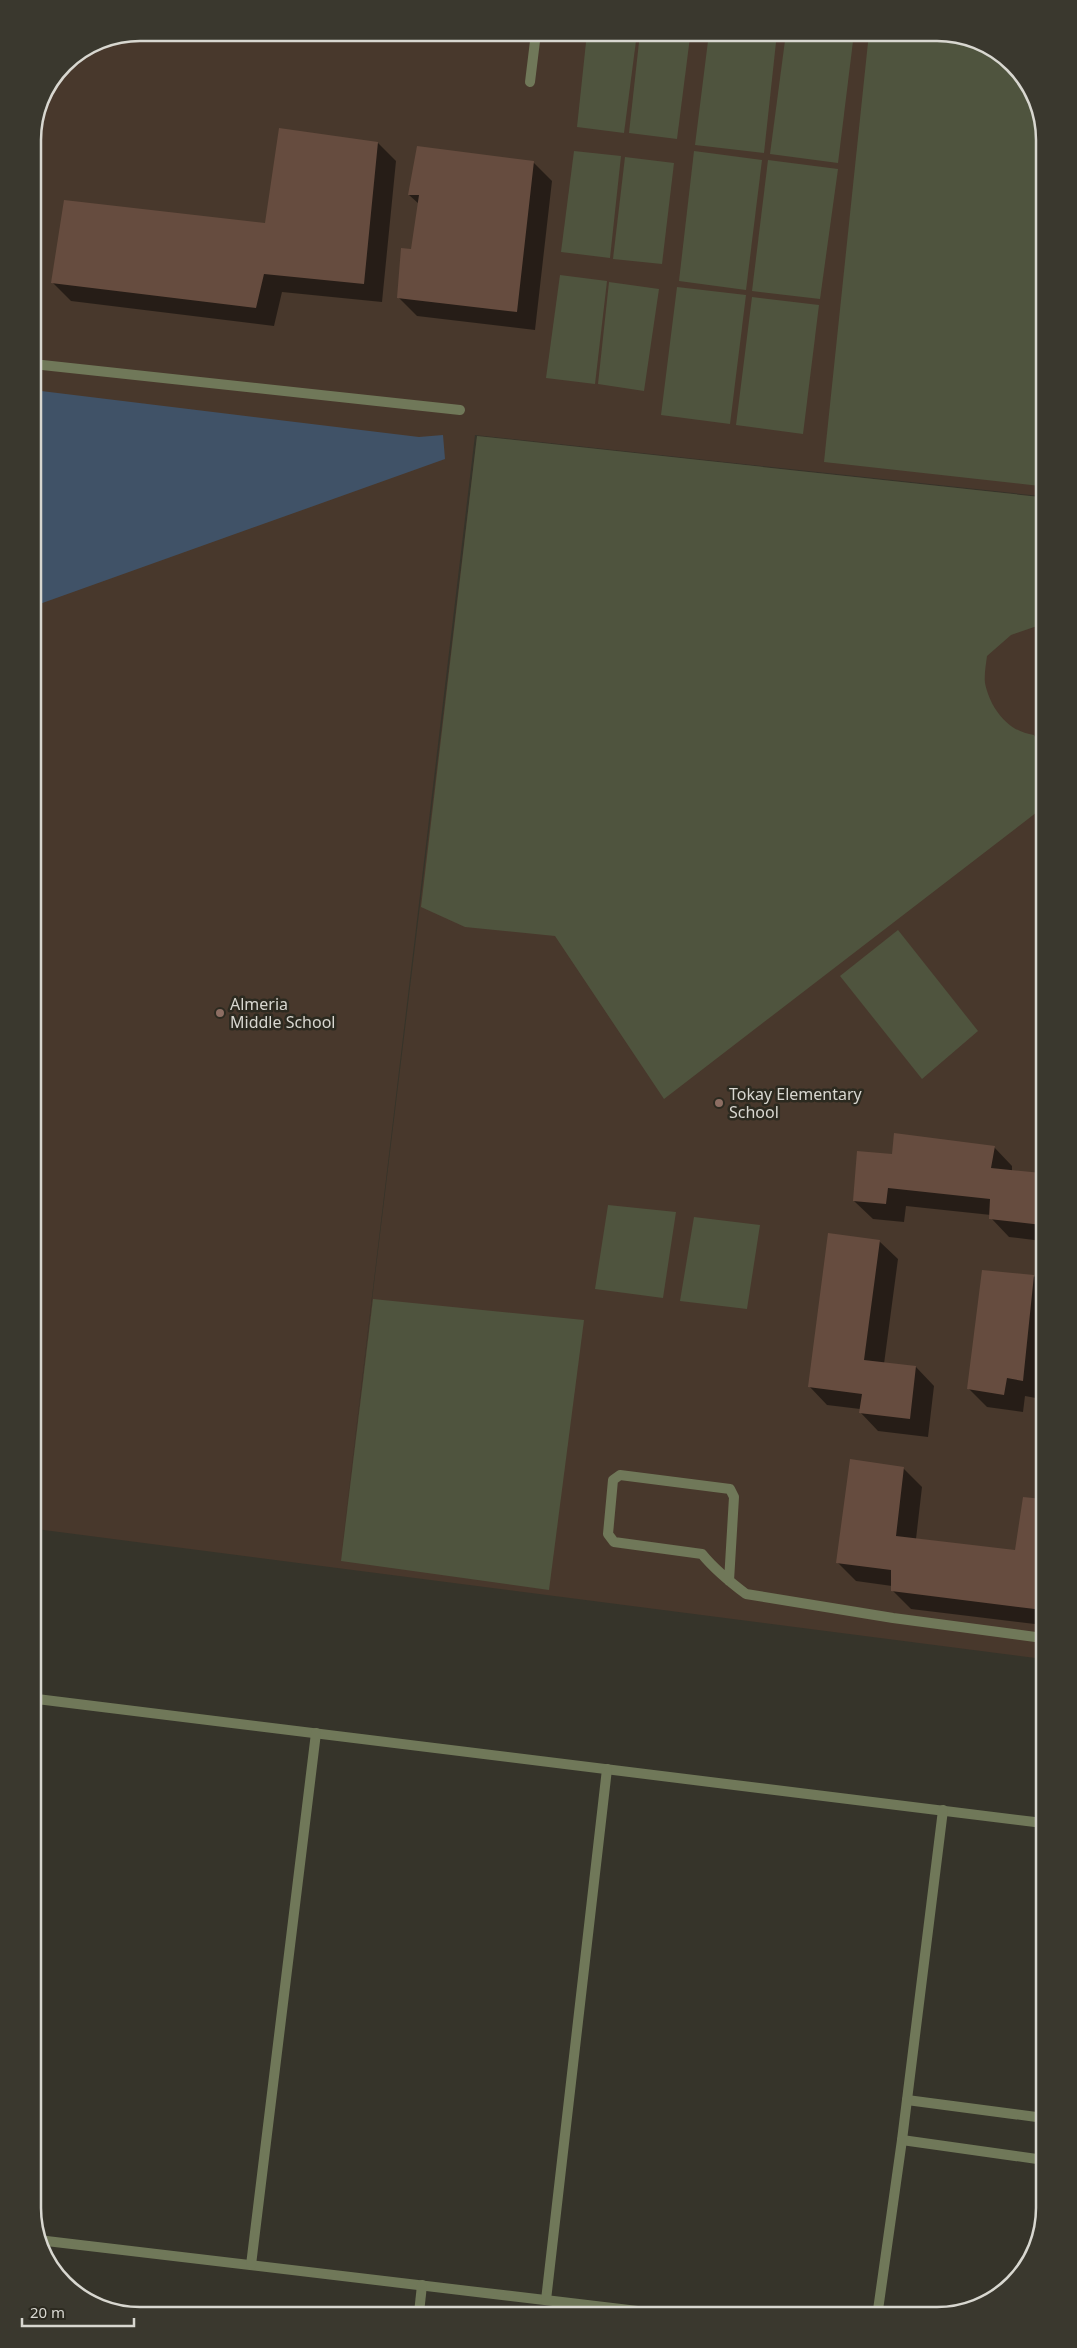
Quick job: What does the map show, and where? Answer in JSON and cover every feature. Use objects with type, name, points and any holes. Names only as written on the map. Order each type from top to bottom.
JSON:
[{"type":"lane","points":[[530,82],[535,41]]},
{"type":"lane","points":[[41,365],[460,410]]},
{"type":"lane","points":[[729,1581],[734,1497],[730,1489],[620,1475],[613,1480],[608,1534],[614,1542],[702,1554],[712,1568],[729,1581],[746,1594],[780,1601],[1036,1637]]},
{"type":"lane","points":[[41,1699],[1036,1822]]},
{"type":"lane","points":[[251,2265],[316,1733]]},
{"type":"lane","points":[[546,2300],[607,1769]]},
{"type":"lane","points":[[878,2307],[902,2140],[943,1810]]},
{"type":"lane","points":[[907,2100],[1036,2117]]},
{"type":"lane","points":[[902,2140],[1036,2159]]},
{"type":"lane","points":[[48,2241],[604,2307]]},
{"type":"lane","points":[[420,2307],[422,2285]]},
{"type":"shaded area","points":[[141,41],[943,41],[962,45],[986,55],[1007,70],[1019,85],[1032,115],[1036,141],[1036,496],[475,435],[340,1564],[477,436],[1036,497],[1036,1658],[41,1530],[41,134],[49,103],[58,85],[70,70],[85,58],[121,43]]},
{"type":"green space","points":[[586,41],[636,41],[624,133],[577,127]]},
{"type":"green space","points":[[639,41],[689,41],[677,139],[629,133]]},
{"type":"green space","points":[[708,41],[776,41],[764,153],[695,145]]},
{"type":"green space","points":[[785,41],[853,41],[838,163],[770,154]]},
{"type":"green space","points":[[868,41],[943,41],[974,49],[1007,70],[1019,85],[1030,109],[1035,128],[1036,486],[824,462]]},
{"type":"green space","points":[[574,151],[621,156],[610,258],[561,252]]},
{"type":"green space","points":[[694,151],[762,160],[746,290],[679,281]]},
{"type":"green space","points":[[625,157],[674,163],[662,264],[613,259]]},
{"type":"green space","points":[[768,160],[838,169],[820,299],[752,291]]},
{"type":"green space","points":[[560,275],[607,281],[595,384],[546,378]]},
{"type":"green space","points":[[609,282],[659,289],[644,391],[598,384]]},
{"type":"green space","points":[[677,287],[746,295],[730,424],[661,415]]},
{"type":"green space","points":[[752,297],[819,305],[803,434],[736,425]]},
{"type":"green space","points":[[477,436],[1036,497],[1036,626],[1011,635],[987,656],[985,683],[987,692],[996,710],[1008,724],[1025,733],[1034,735],[1036,739],[1036,813],[664,1099],[555,936],[465,927],[421,907]]},
{"type":"green space","points":[[898,930],[978,1031],[922,1079],[840,976]]},
{"type":"green space","points":[[608,1205],[676,1212],[663,1298],[595,1289]]},
{"type":"green space","points":[[694,1217],[760,1225],[747,1309],[680,1301]]},
{"type":"green space","points":[[373,1299],[584,1320],[549,1590],[341,1561]]},
{"type":"water","points":[[41,391],[419,437],[443,435],[445,459],[41,603]]},
{"type":"building","points":[[279,128],[378,142],[364,284],[264,274],[256,308],[51,283],[64,200],[265,223]]},
{"type":"building","points":[[417,146],[534,161],[517,312],[397,298],[401,248],[411,249],[419,195],[408,195]]},
{"type":"building","points":[[894,1133],[995,1146],[991,1168],[1036,1172],[1036,1224],[989,1219],[990,1199],[888,1188],[886,1204],[853,1201],[857,1151],[892,1154]]},
{"type":"building","points":[[828,1233],[880,1240],[864,1360],[916,1366],[910,1419],[859,1413],[862,1394],[808,1387]]},
{"type":"building","points":[[982,1270],[1034,1275],[1023,1381],[1007,1378],[1004,1395],[967,1389]]},
{"type":"building","points":[[850,1459],[904,1467],[896,1536],[1015,1550],[1023,1497],[1036,1498],[1036,1609],[891,1591],[891,1570],[836,1563]]},
{"type":"place","name":"Almeria Middle School","points":[[220,1013]]},
{"type":"place","name":"Tokay Elementary School","points":[[719,1103]]}]
